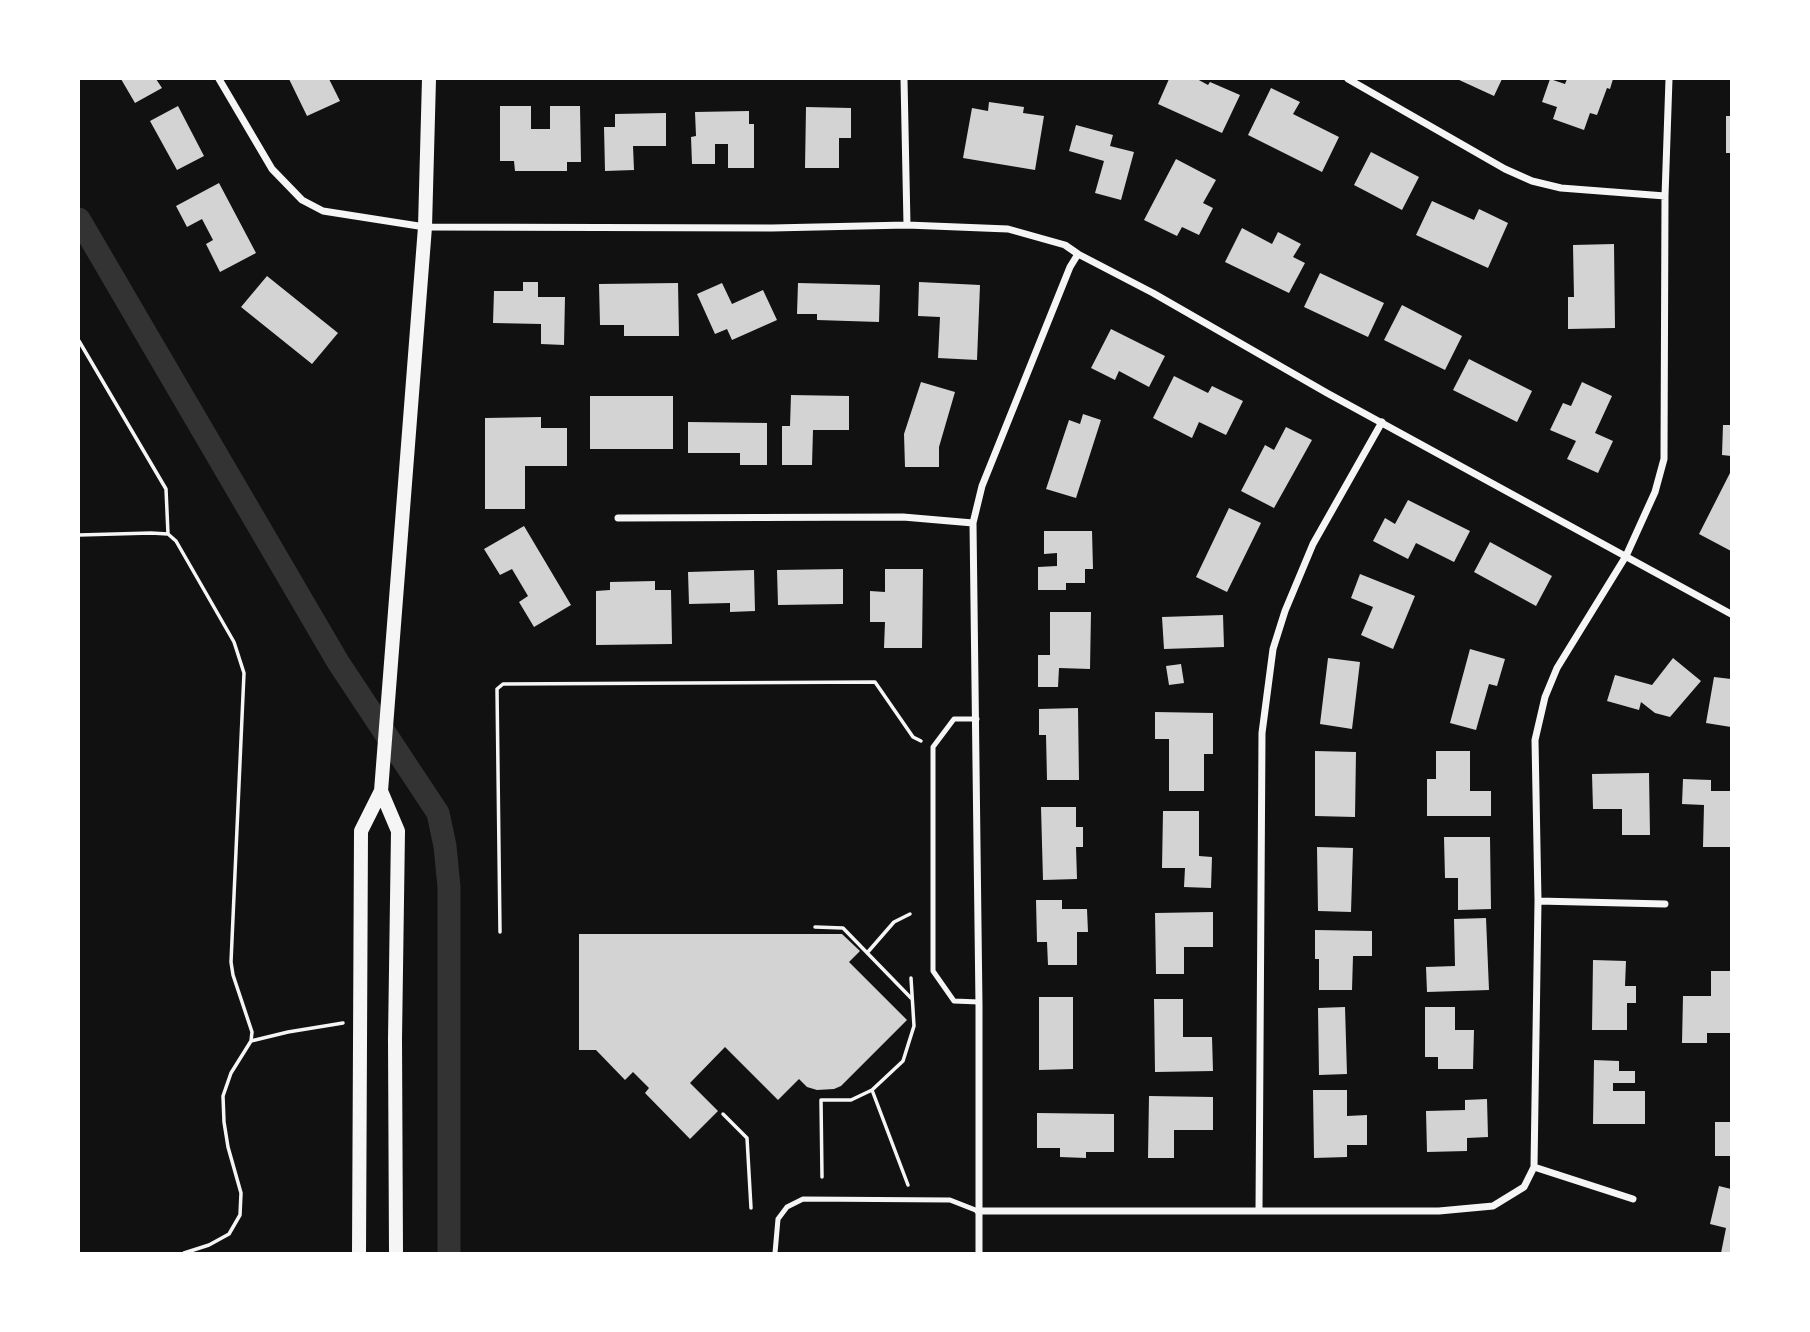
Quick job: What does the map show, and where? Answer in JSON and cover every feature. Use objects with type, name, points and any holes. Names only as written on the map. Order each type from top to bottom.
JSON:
[{"type":"main road","points":[[359,1253],[361,831],[381,790],[425,227],[429,79]]},
{"type":"main road","points":[[381,790],[398,831],[396,1253]]},
{"type":"street","points":[[219,79],[272,169],[302,200],[323,211],[425,227],[772,228],[907,225],[1008,229],[1065,245],[1327,393],[1731,614]]},
{"type":"street","points":[[904,79],[907,225]]},
{"type":"street","points":[[1348,79],[1505,169],[1532,181],[1561,188],[1665,195]]},
{"type":"street","points":[[978,1211],[1439,1211],[1493,1206],[1524,1187],[1534,1167],[1538,901],[1535,740],[1545,697],[1557,668],[1626,556],[1655,492],[1664,459],[1665,195],[1669,79]]},
{"type":"street","points":[[979,1253],[977,719],[973,523],[982,486],[1070,267],[1078,254]]},
{"type":"street","points":[[1259,1210],[1262,733],[1273,649],[1285,611],[1313,544],[1382,422]]},
{"type":"street","points":[[618,518],[903,517],[973,523]]},
{"type":"street","points":[[1538,901],[1665,904]]},
{"type":"street","points":[[1534,1167],[1633,1199]]},
{"type":"lane","points":[[977,719],[954,719],[933,747],[933,971],[954,1001],[979,1002]]},
{"type":"lane","points":[[775,1253],[775,1235],[779,1219],[787,1207],[803,1199],[950,1200],[978,1211]]},
{"type":"path","points":[[79,341],[166,489],[168,534]]},
{"type":"path","points":[[79,535],[168,534],[176,541],[234,642],[244,673],[231,962],[252,1032],[251,1041],[230,1073],[223,1096],[228,1147],[241,1193],[240,1215],[229,1234],[209,1245],[184,1253]]},
{"type":"path","points":[[500,932],[497,690],[503,684],[875,682],[913,737],[933,747]]},
{"type":"path","points":[[867,953],[894,922],[910,914]]},
{"type":"path","points":[[815,927],[843,928],[912,1000]]},
{"type":"path","points":[[822,1178],[821,1100],[851,1100],[872,1090],[903,1061],[914,1026],[911,978]]},
{"type":"path","points":[[251,1041],[288,1032],[359,1021]]},
{"type":"path","points":[[872,1090],[908,1185]]},
{"type":"path","points":[[723,1114],[747,1138],[751,1208]]},
{"type":"building","points":[[121,79],[156,79],[162,88],[135,103]]},
{"type":"building","points":[[289,79],[329,79],[340,101],[307,116]]},
{"type":"building","points":[[1169,79],[1197,79],[1240,95],[1222,133],[1158,104]]},
{"type":"building","points":[[1457,79],[1502,79],[1494,96]]},
{"type":"building","points":[[1550,79],[1565,84],[1567,79],[1613,79],[1597,115],[1590,113],[1584,130],[1553,119],[1557,107],[1542,102]]},
{"type":"building","points":[[1271,88],[1300,102],[1293,114],[1339,137],[1322,172],[1248,135]]},
{"type":"building","points":[[989,102],[1024,107],[1023,113],[1044,116],[1035,170],[963,158],[972,108],[988,111]]},
{"type":"building","points":[[178,106],[204,156],[177,170],[150,121]]},
{"type":"building","points":[[500,106],[531,106],[531,129],[550,129],[550,106],[580,106],[581,162],[567,162],[567,171],[515,171],[514,161],[500,161]]},
{"type":"building","points":[[806,107],[851,108],[851,138],[839,138],[839,168],[805,168]]},
{"type":"building","points":[[749,111],[749,124],[754,124],[754,168],[728,168],[728,144],[715,144],[715,164],[692,164],[691,137],[696,136],[695,112]]},
{"type":"building","points":[[666,113],[666,146],[633,146],[634,170],[605,171],[604,127],[615,127],[615,114]]},
{"type":"building","points":[[1726,116],[1731,116],[1731,153],[1726,153]]},
{"type":"building","points":[[1076,125],[1113,135],[1110,146],[1134,152],[1121,200],[1095,193],[1104,161],[1069,151]]},
{"type":"building","points":[[1371,152],[1419,177],[1402,210],[1354,185]]},
{"type":"building","points":[[1176,159],[1216,180],[1203,203],[1213,208],[1199,235],[1182,227],[1177,236],[1144,220]]},
{"type":"building","points":[[219,183],[256,253],[220,272],[206,244],[213,240],[202,219],[187,227],[176,206]]},
{"type":"building","points":[[1432,201],[1474,220],[1479,209],[1508,223],[1488,268],[1416,235]]},
{"type":"building","points":[[1242,228],[1272,244],[1278,232],[1301,244],[1293,257],[1305,263],[1289,293],[1225,262]]},
{"type":"building","points":[[1614,244],[1615,328],[1568,329],[1568,297],[1574,297],[1573,245]]},
{"type":"building","points":[[1320,273],[1384,303],[1368,337],[1304,307]]},
{"type":"building","points":[[267,276],[338,333],[312,364],[241,307]]},
{"type":"building","points":[[523,282],[538,282],[538,297],[565,297],[564,345],[541,344],[541,324],[493,323],[494,291],[523,291]]},
{"type":"building","points":[[919,282],[980,285],[977,360],[938,358],[940,317],[918,316]]},
{"type":"building","points":[[678,283],[679,336],[624,336],[624,325],[600,325],[599,284]]},
{"type":"building","points":[[722,283],[732,304],[763,290],[777,320],[732,340],[727,329],[715,334],[697,294]]},
{"type":"building","points":[[798,283],[880,285],[879,322],[817,320],[817,314],[797,314]]},
{"type":"building","points":[[1402,305],[1462,336],[1445,370],[1384,340]]},
{"type":"building","points":[[1111,329],[1165,356],[1149,387],[1119,371],[1115,380],[1091,368]]},
{"type":"building","points":[[1469,359],[1532,391],[1517,422],[1453,390]]},
{"type":"building","points":[[1174,376],[1208,393],[1212,386],[1243,401],[1226,435],[1199,422],[1192,438],[1153,418]]},
{"type":"building","points":[[921,382],[955,392],[939,447],[939,467],[905,467],[904,434]]},
{"type":"building","points":[[1582,382],[1612,396],[1595,433],[1613,441],[1598,473],[1567,459],[1576,441],[1550,430],[1563,403],[1571,406]]},
{"type":"building","points":[[791,395],[849,396],[849,430],[813,430],[812,465],[782,465],[782,426],[790,426]]},
{"type":"building","points":[[590,396],[673,396],[673,449],[590,449]]},
{"type":"building","points":[[1083,414],[1101,420],[1076,498],[1046,489],[1069,420],[1080,424]]},
{"type":"building","points":[[541,417],[541,428],[567,428],[567,466],[525,466],[525,509],[485,509],[485,418]]},
{"type":"building","points":[[688,422],[767,423],[767,465],[740,465],[740,453],[688,453]]},
{"type":"building","points":[[1723,425],[1731,425],[1731,456],[1722,455]]},
{"type":"building","points":[[1286,427],[1312,440],[1274,508],[1241,491],[1265,445],[1274,450]]},
{"type":"building","points":[[1731,471],[1731,551],[1699,534]]},
{"type":"building","points":[[1408,500],[1470,531],[1454,562],[1416,543],[1408,559],[1373,541],[1385,518],[1395,524]]},
{"type":"building","points":[[1229,508],[1261,523],[1227,592],[1196,577]]},
{"type":"building","points":[[524,526],[571,605],[534,627],[519,602],[528,596],[512,569],[500,575],[484,549]]},
{"type":"building","points":[[1044,531],[1092,531],[1093,569],[1085,569],[1085,583],[1066,583],[1066,590],[1038,590],[1038,567],[1057,566],[1057,553],[1044,554]]},
{"type":"building","points":[[1490,542],[1552,576],[1536,606],[1474,572]]},
{"type":"building","points":[[843,569],[843,604],[778,605],[777,570]]},
{"type":"building","points":[[885,569],[923,569],[922,648],[884,648],[885,622],[870,622],[870,591],[885,592]]},
{"type":"building","points":[[754,570],[755,611],[730,612],[730,603],[689,604],[688,572]]},
{"type":"building","points":[[1360,574],[1415,596],[1393,649],[1361,635],[1373,607],[1351,598]]},
{"type":"building","points":[[655,581],[655,590],[671,590],[672,644],[596,645],[596,591],[610,590],[610,582]]},
{"type":"building","points":[[1050,612],[1091,612],[1090,669],[1059,668],[1058,687],[1038,687],[1038,655],[1050,655]]},
{"type":"building","points":[[1223,615],[1224,647],[1164,649],[1162,617]]},
{"type":"building","points":[[1470,649],[1505,659],[1497,686],[1489,684],[1476,730],[1450,723]]},
{"type":"building","points":[[1328,658],[1360,662],[1352,729],[1320,724]]},
{"type":"building","points":[[1673,658],[1701,681],[1670,717],[1655,713],[1641,702],[1639,710],[1607,701],[1615,675],[1652,685]]},
{"type":"building","points":[[1181,664],[1184,683],[1169,685],[1166,666]]},
{"type":"building","points":[[1714,677],[1731,679],[1731,727],[1706,723]]},
{"type":"building","points":[[1078,708],[1079,780],[1047,780],[1046,735],[1039,735],[1039,709]]},
{"type":"building","points":[[1155,712],[1213,713],[1213,754],[1204,754],[1204,791],[1169,791],[1169,739],[1155,739]]},
{"type":"building","points":[[1315,751],[1356,752],[1355,817],[1315,816]]},
{"type":"building","points":[[1436,751],[1470,751],[1470,791],[1491,791],[1491,816],[1427,816],[1427,779],[1436,779]]},
{"type":"building","points":[[1649,773],[1650,835],[1622,835],[1622,809],[1593,809],[1592,774]]},
{"type":"building","points":[[1683,779],[1711,780],[1711,791],[1731,791],[1731,847],[1703,847],[1704,805],[1682,804]]},
{"type":"building","points":[[1041,807],[1076,807],[1076,827],[1083,827],[1083,847],[1076,847],[1077,879],[1043,880]]},
{"type":"building","points":[[1163,811],[1199,811],[1199,856],[1212,857],[1211,888],[1184,887],[1185,868],[1162,868]]},
{"type":"building","points":[[1444,837],[1490,837],[1491,909],[1458,910],[1458,878],[1445,878]]},
{"type":"building","points":[[1317,847],[1353,848],[1351,912],[1318,911]]},
{"type":"building","points":[[1036,900],[1062,900],[1062,909],[1087,909],[1088,932],[1077,932],[1077,965],[1048,965],[1047,942],[1037,942]]},
{"type":"building","points":[[1213,912],[1213,947],[1184,947],[1184,974],[1156,974],[1155,913]]},
{"type":"building","points":[[1486,918],[1489,990],[1427,992],[1426,967],[1455,966],[1454,919]]},
{"type":"building","points":[[1315,930],[1372,931],[1372,956],[1353,956],[1352,990],[1319,990]]},
{"type":"building","points":[[579,934],[842,934],[860,951],[849,962],[907,1020],[841,1086],[817,1090],[807,1087],[799,1079],[778,1100],[725,1047],[690,1083],[718,1111],[690,1139],[645,1093],[649,1088],[633,1072],[625,1080],[596,1050],[579,1050]]},
{"type":"building","points":[[1593,960],[1626,961],[1625,986],[1636,986],[1636,1003],[1627,1003],[1627,1030],[1592,1030]]},
{"type":"building","points":[[1711,971],[1731,971],[1731,1033],[1707,1033],[1707,1043],[1682,1043],[1683,996],[1711,996]]},
{"type":"building","points":[[1039,997],[1073,997],[1073,1069],[1039,1070]]},
{"type":"building","points":[[1154,999],[1183,999],[1183,1037],[1212,1037],[1213,1071],[1155,1072]]},
{"type":"building","points":[[1345,1007],[1347,1074],[1319,1075],[1318,1008]]},
{"type":"building","points":[[1425,1007],[1455,1007],[1455,1030],[1474,1030],[1473,1069],[1438,1069],[1438,1057],[1425,1057]]},
{"type":"building","points":[[1594,1060],[1619,1061],[1619,1071],[1635,1071],[1635,1083],[1613,1083],[1613,1091],[1645,1091],[1645,1124],[1593,1124]]},
{"type":"building","points":[[1313,1090],[1347,1090],[1347,1116],[1367,1115],[1367,1145],[1347,1145],[1347,1157],[1314,1158]]},
{"type":"building","points":[[1149,1096],[1213,1097],[1213,1130],[1174,1130],[1174,1158],[1148,1158]]},
{"type":"building","points":[[1487,1099],[1488,1137],[1467,1138],[1467,1151],[1427,1152],[1426,1111],[1465,1110],[1465,1100]]},
{"type":"building","points":[[1037,1113],[1114,1114],[1114,1152],[1086,1152],[1086,1158],[1060,1157],[1060,1148],[1037,1148]]},
{"type":"building","points":[[1715,1122],[1731,1122],[1731,1156],[1715,1156]]},
{"type":"building","points":[[1719,1186],[1731,1189],[1731,1253],[1721,1253],[1726,1228],[1710,1224]]},
{"type":"waterway","points":[[79,219],[338,662],[438,813],[449,887],[449,1253]]}]
